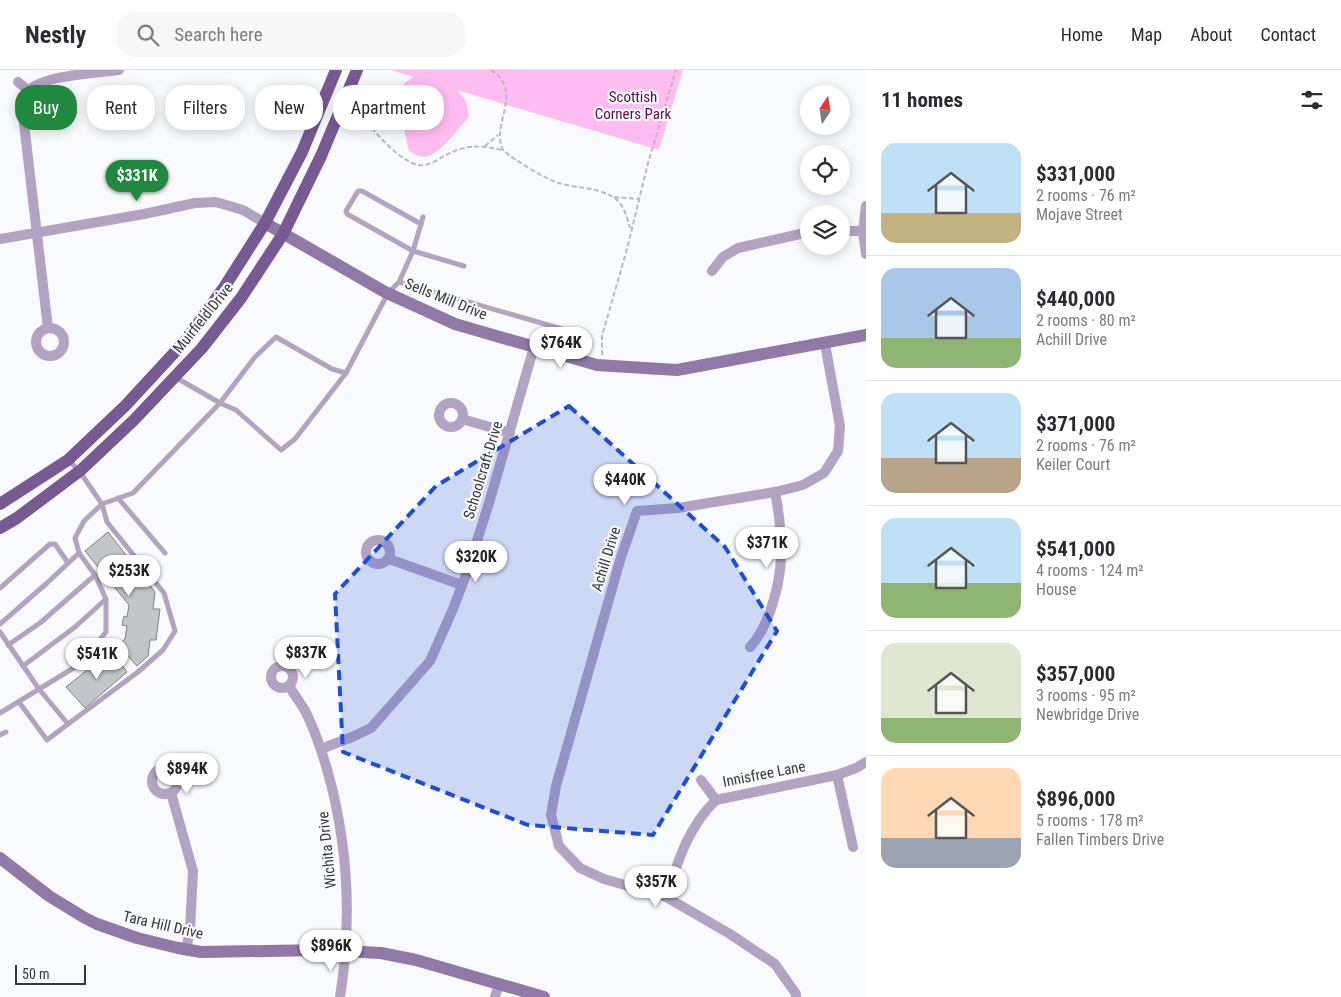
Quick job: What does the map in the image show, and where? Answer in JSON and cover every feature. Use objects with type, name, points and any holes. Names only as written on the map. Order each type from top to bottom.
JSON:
[{"type":"main road","name":"Muirfield Drive","points":[[0,504],[69,459],[125,406],[187,339],[225,286],[265,223],[302,152],[336,70]]},
{"type":"main road","name":"Muirfield Drive","points":[[0,528],[17,518],[80,472],[134,420],[202,348],[241,298],[283,234],[321,156],[357,70]]},
{"type":"street","points":[[38,85],[56,78],[119,70]]},
{"type":"street","points":[[18,82],[21,85]]},
{"type":"street","points":[[25,130],[48,328]]},
{"type":"street","points":[[0,239],[195,203],[216,202],[243,210],[265,223]]},
{"type":"street","points":[[866,206],[863,232],[866,254]]},
{"type":"street","name":"Sells Mill Drive","points":[[265,223],[388,293],[455,324],[576,359],[604,359],[677,370],[866,335]]},
{"type":"street","points":[[850,231],[863,232]]},
{"type":"street","points":[[712,271],[723,257],[738,248],[800,234]]},
{"type":"street","name":"Achill Drive","points":[[666,897],[604,879],[580,868],[559,846],[551,815],[556,786],[621,557],[636,511],[678,508],[775,492],[803,485],[824,472],[838,451],[840,426],[825,344]]},
{"type":"street","name":"Schoolcraft Drive","points":[[321,749],[371,728],[430,661],[462,585],[489,503],[534,347]]},
{"type":"street","points":[[462,419],[510,433]]},
{"type":"street","points":[[750,647],[766,624],[777,584],[781,557],[778,507],[775,492]]},
{"type":"street","points":[[389,559],[462,585]]},
{"type":"street","name":"Wichita Drive","points":[[289,686],[304,708],[321,749],[337,804],[346,873],[346,950],[340,997]]},
{"type":"street","name":"Innisfree Lane","points":[[666,897],[687,839],[705,810],[716,800],[837,775],[866,762]]},
{"type":"street","points":[[837,775],[853,847]]},
{"type":"street","points":[[701,780],[716,800]]},
{"type":"street","points":[[171,793],[193,871],[190,930],[186,950]]},
{"type":"street","name":"Tara Hill Drive","points":[[0,858],[48,896],[97,924],[137,938],[186,950],[227,952],[369,951],[403,957],[544,997]]},
{"type":"street","points":[[666,897],[730,934],[775,964],[796,994],[796,997]]},
{"type":"street","points":[[495,997],[498,984]]},
{"type":"lane","points":[[421,224],[362,191],[358,191],[346,211],[347,214],[413,251],[464,266]]},
{"type":"lane","points":[[175,376],[220,403],[236,410],[281,450],[296,439],[346,373],[388,293],[399,282],[413,251],[424,217]]},
{"type":"lane","points":[[399,282],[569,331],[576,336],[576,359]]},
{"type":"lane","points":[[0,713],[80,664],[106,632],[106,599],[95,575],[79,553],[75,538],[84,522],[102,504],[132,493],[220,403],[255,357],[276,337],[332,369],[346,373]]},
{"type":"lane","points":[[19,702],[47,740],[138,672],[163,650],[176,631],[164,592],[107,522],[102,504],[69,459]]},
{"type":"lane","points":[[118,498],[165,553]]},
{"type":"lane","points":[[0,588],[50,544],[55,544],[68,564]]},
{"type":"lane","points":[[0,624],[79,553]]},
{"type":"lane","points":[[8,644],[40,623],[95,575]]},
{"type":"lane","points":[[23,666],[75,627],[106,599]]},
{"type":"lane","points":[[0,632],[39,689],[68,724]]},
{"type":"lane","points":[[0,735],[6,732]]},
{"type":"path","points":[[491,70],[498,76],[506,93],[506,109],[500,133],[500,143],[503,150]]},
{"type":"path","points":[[604,359],[602,336],[676,70]]},
{"type":"path","points":[[375,130],[403,158],[419,166],[426,165],[457,150],[471,146],[485,146],[503,150],[558,183],[585,188],[612,197],[639,199]]},
{"type":"path","points":[[485,146],[500,133]]},
{"type":"path","points":[[612,197],[620,203],[631,230]]},
{"type":"highlighted area","points":[[569,406],[725,547],[777,631],[653,835],[528,825],[343,752],[335,594],[436,486]]},
{"type":"green space","name":"Scottish Corners Park","points":[[391,70],[683,70],[659,150],[457,90],[466,101],[469,117],[439,150],[423,157],[409,151],[404,130],[444,130],[444,85],[403,85],[413,77]]},
{"type":"building","points":[[108,532],[155,592],[153,609],[160,609],[156,640],[150,640],[148,656],[137,666],[118,645],[125,639],[127,626],[122,625],[124,616],[127,617],[129,605],[85,551]]},
{"type":"building","points":[[111,651],[127,672],[85,708],[66,687]]}]
